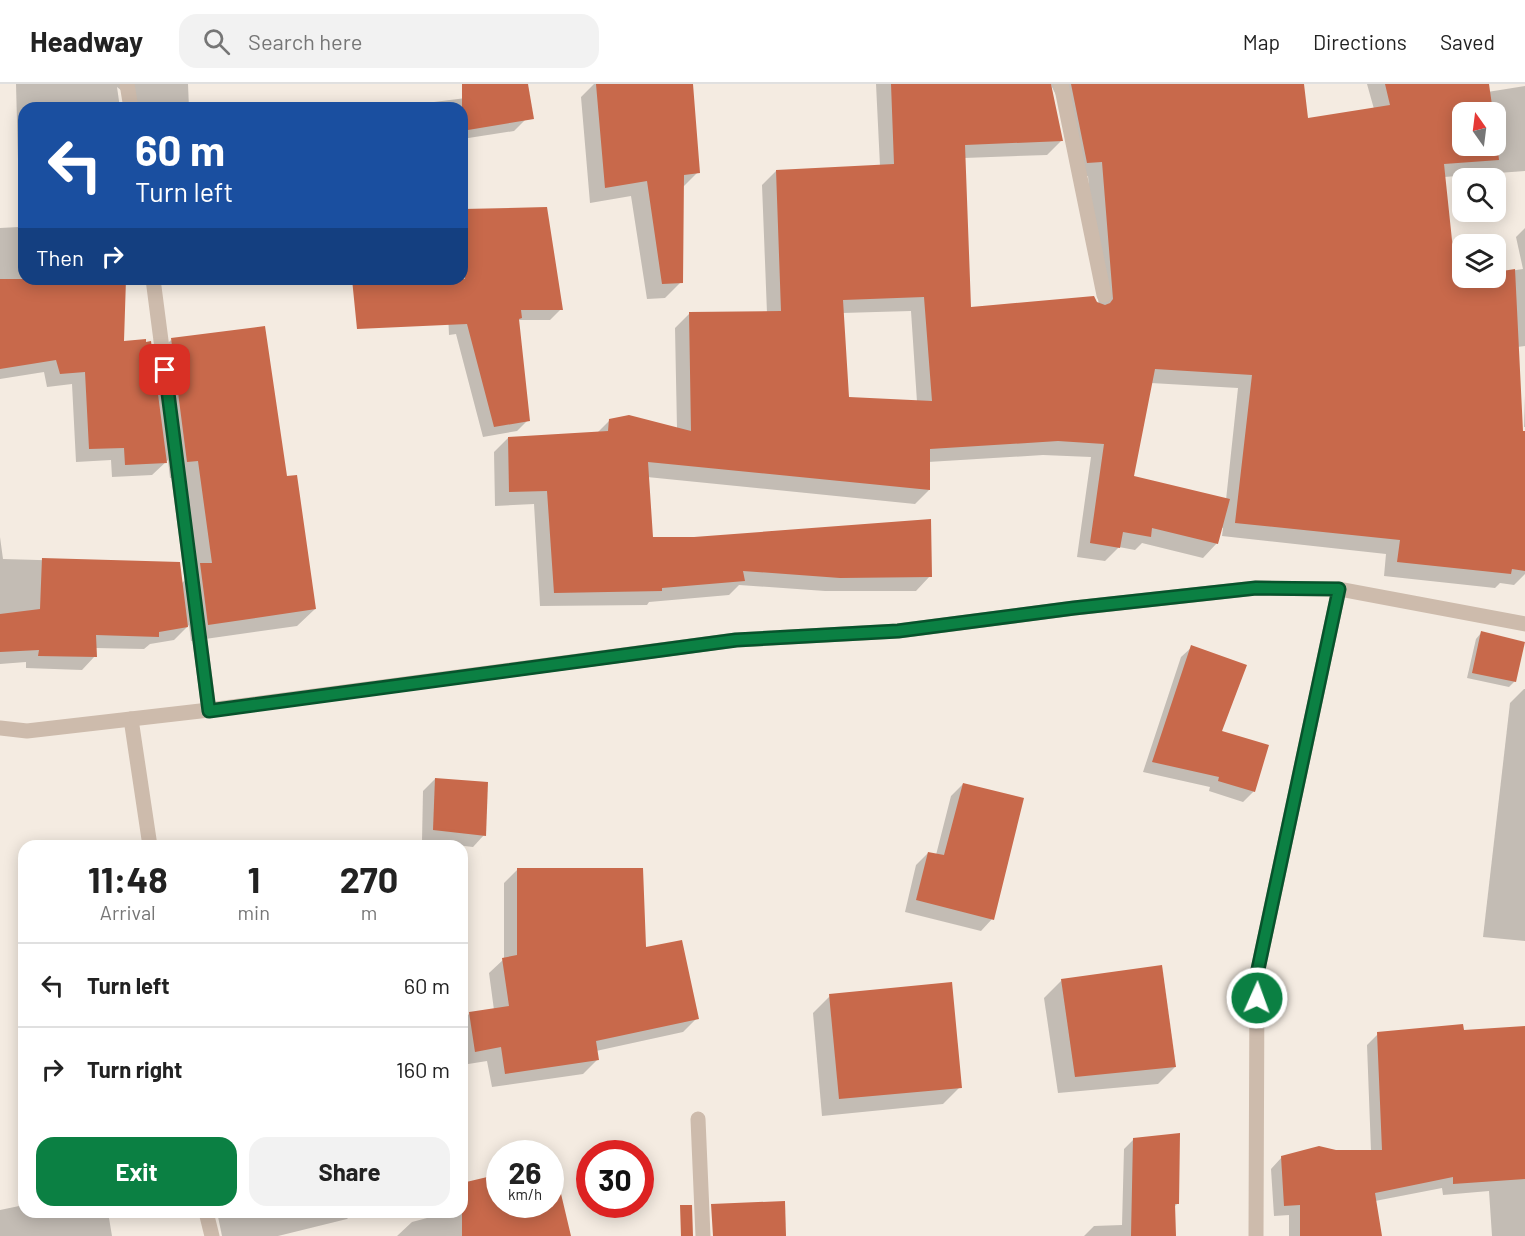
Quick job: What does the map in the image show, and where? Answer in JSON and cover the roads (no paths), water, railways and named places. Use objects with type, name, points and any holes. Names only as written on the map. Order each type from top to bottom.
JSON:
[{"type":"street","points":[[127,84],[129,102]]},
{"type":"street","points":[[1061,84],[1104,295]]},
{"type":"street","points":[[154,285],[209,711]]},
{"type":"street","points":[[0,728],[27,731],[209,711],[736,640],[898,631],[1074,608],[1256,588],[1339,589],[1525,624]]},
{"type":"street","points":[[1256,1236],[1257,974],[1339,589]]},
{"type":"street","points":[[131,719],[149,840]]},
{"type":"street","points":[[698,1119],[703,1236]]},
{"type":"street","points":[[208,1218],[212,1236]]}]
